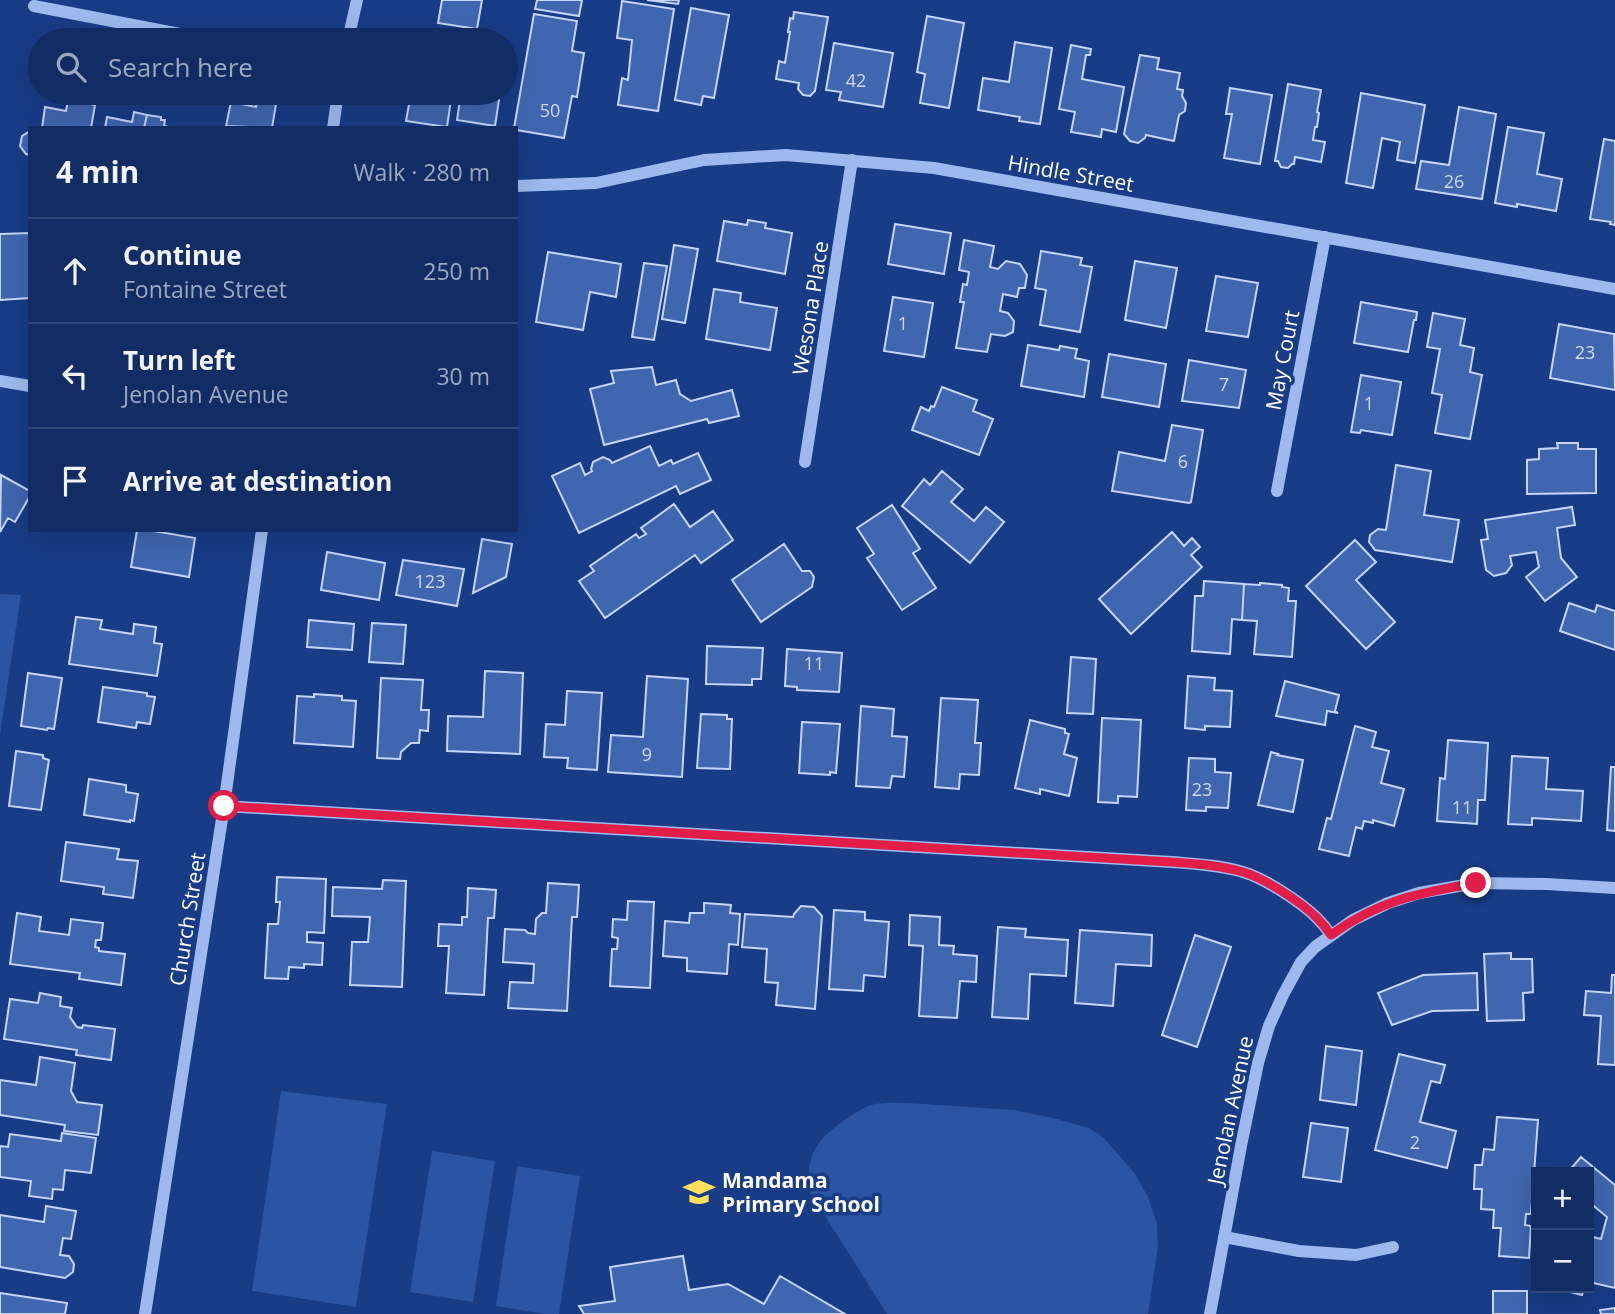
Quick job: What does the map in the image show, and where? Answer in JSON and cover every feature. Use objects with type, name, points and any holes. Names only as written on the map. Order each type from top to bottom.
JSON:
[{"type":"street","points":[[351,28],[357,0]]},
{"type":"street","points":[[34,6],[149,28]]},
{"type":"street","points":[[333,126],[336,105]]},
{"type":"street","name":"Hindle Street","points":[[518,186],[596,183],[704,160],[786,155],[852,160],[934,168],[1615,289]]},
{"type":"street","name":"Wesona Place","points":[[805,462],[852,160]]},
{"type":"street","name":"May Court","points":[[1277,491],[1325,237]]},
{"type":"street","points":[[0,381],[28,386]]},
{"type":"street","name":"Church Street","points":[[145,1314],[224,806],[262,532]]},
{"type":"street","points":[[224,806],[1220,867],[1245,872],[1261,879],[1306,909],[1331,935]]},
{"type":"street","name":"Jenolan Avenue","points":[[1210,1314],[1258,1063],[1269,1026],[1283,995],[1301,962],[1315,947],[1353,920],[1388,903],[1419,893],[1476,883],[1615,888]]},
{"type":"street","points":[[1224,1237],[1299,1251],[1356,1255],[1393,1247]]},
{"type":"shaded area","points":[[0,594],[21,595],[0,735]]},
{"type":"shaded area","points":[[281,1091],[387,1104],[356,1307],[252,1291]]},
{"type":"shaded area","points":[[909,1103],[1014,1110],[1089,1128],[1104,1138],[1135,1174],[1148,1197],[1157,1224],[1158,1246],[1148,1314],[887,1314],[810,1192],[809,1168],[820,1142],[846,1119],[875,1104]]},
{"type":"shaded area","points":[[432,1151],[495,1161],[473,1302],[410,1292]]},
{"type":"shaded area","points":[[517,1166],[580,1176],[559,1314],[496,1306]]},
{"type":"building","points":[[442,0],[482,0],[477,28],[438,23]]},
{"type":"building","points":[[537,0],[582,0],[579,16],[535,9]]},
{"type":"building","points":[[647,0],[679,0],[678,4]]},
{"type":"building","points":[[622,1],[674,9],[658,111],[618,105],[622,78],[628,80],[632,40],[617,38]]},
{"type":"building","points":[[691,8],[729,15],[714,98],[703,96],[701,105],[675,100]]},
{"type":"building","points":[[794,12],[828,17],[815,91],[810,96],[803,95],[798,89],[799,83],[776,79],[779,61],[785,63],[790,18],[793,19]]},
{"type":"building","points":[[534,14],[577,21],[572,51],[584,53],[577,97],[572,96],[564,138],[518,130],[518,126],[514,126]]},
{"type":"building","points":[[927,16],[964,23],[949,108],[920,103],[925,74],[917,72]]},
{"type":"building","points":[[1015,42],[1052,48],[1040,124],[1019,121],[1020,117],[978,110],[983,78],[1009,82]]},
{"type":"building","points":[[834,43],[893,53],[883,107],[839,100],[841,92],[826,90]]},
{"type":"building","points":[[1071,45],[1091,49],[1090,55],[1086,55],[1082,79],[1124,87],[1116,132],[1102,129],[1101,137],[1071,132],[1075,112],[1059,109]]},
{"type":"building","points":[[1140,55],[1159,58],[1157,69],[1180,73],[1177,89],[1183,90],[1182,96],[1186,103],[1185,111],[1179,115],[1174,141],[1146,135],[1138,143],[1130,141],[1124,134]]},
{"type":"building","points":[[1288,84],[1321,90],[1313,140],[1325,142],[1321,162],[1295,157],[1294,164],[1288,168],[1281,167],[1278,161],[1275,161]]},
{"type":"building","points":[[1230,88],[1272,95],[1260,164],[1224,158],[1232,114],[1226,114]]},
{"type":"building","points":[[1361,93],[1425,105],[1415,163],[1397,160],[1400,142],[1382,138],[1373,188],[1346,183]]},
{"type":"building","points":[[67,105],[95,105],[91,126],[42,126],[45,107],[66,111]]},
{"type":"building","points":[[230,105],[276,105],[272,126],[226,126]]},
{"type":"building","points":[[409,105],[450,105],[447,126],[406,121]]},
{"type":"building","points":[[459,105],[498,105],[495,126],[457,120]]},
{"type":"building","points":[[1459,107],[1496,114],[1482,199],[1416,189],[1421,161],[1449,165]]},
{"type":"building","points":[[134,112],[147,115],[144,126],[105,126],[107,117],[132,122]]},
{"type":"building","points":[[147,115],[165,120],[164,126],[144,126]]},
{"type":"building","points":[[1508,127],[1544,133],[1537,174],[1562,179],[1556,211],[1495,203]]},
{"type":"building","points":[[28,132],[28,154],[20,146],[22,136]]},
{"type":"building","points":[[1604,139],[1615,141],[1615,225],[1590,219]]},
{"type":"building","points":[[748,220],[766,223],[765,228],[792,233],[785,274],[717,261],[724,221],[747,225]]},
{"type":"building","points":[[895,224],[951,233],[944,274],[888,264]]},
{"type":"building","points":[[28,233],[28,298],[0,300],[0,234]]},
{"type":"building","points":[[964,240],[994,246],[990,267],[998,269],[1006,261],[1020,264],[1027,275],[1025,288],[1019,288],[1017,297],[1003,294],[1000,311],[1008,313],[1014,321],[1013,332],[1005,336],[991,334],[987,352],[956,348],[964,302],[960,302],[963,284],[967,285],[969,272],[959,270]]},
{"type":"building","points":[[674,245],[698,249],[685,323],[662,319]]},
{"type":"building","points":[[1041,251],[1082,258],[1080,265],[1092,267],[1080,332],[1040,325],[1046,290],[1035,288]]},
{"type":"building","points":[[548,252],[621,264],[616,297],[590,292],[583,330],[536,322]]},
{"type":"building","points":[[1135,261],[1177,268],[1166,328],[1125,320]]},
{"type":"building","points":[[644,263],[667,266],[654,340],[632,337]]},
{"type":"building","points":[[1216,276],[1258,283],[1248,337],[1206,331]]},
{"type":"building","points":[[714,289],[741,293],[740,302],[777,308],[770,350],[706,339]]},
{"type":"building","points":[[893,297],[933,303],[924,357],[884,351]]},
{"type":"building","points":[[1361,302],[1417,312],[1408,352],[1354,343]]},
{"type":"building","points":[[1433,313],[1465,319],[1460,345],[1474,348],[1470,372],[1482,375],[1470,439],[1435,433],[1442,395],[1432,393],[1440,349],[1427,347]]},
{"type":"building","points":[[1559,324],[1614,334],[1615,390],[1550,378]]},
{"type":"building","points":[[1028,345],[1059,350],[1060,346],[1077,349],[1075,358],[1089,361],[1084,397],[1021,386]]},
{"type":"building","points":[[1109,354],[1166,364],[1159,407],[1102,397]]},
{"type":"building","points":[[1189,360],[1246,370],[1239,408],[1182,401]]},
{"type":"building","points":[[652,367],[656,385],[676,380],[680,394],[691,401],[732,390],[739,416],[709,423],[707,419],[604,445],[590,389],[614,383],[611,371]]},
{"type":"building","points":[[1361,375],[1401,382],[1392,435],[1361,430],[1360,433],[1351,432]]},
{"type":"building","points":[[942,387],[977,400],[973,411],[993,419],[979,455],[912,430],[921,407],[929,411],[931,406],[934,407]]},
{"type":"building","points":[[1172,425],[1203,430],[1191,502],[1112,491],[1119,452],[1165,461]]},
{"type":"building","points":[[1557,443],[1578,443],[1578,449],[1596,449],[1596,493],[1527,494],[1527,460],[1539,459],[1539,449],[1558,448]]},
{"type":"building","points":[[650,446],[659,466],[671,460],[673,464],[698,453],[711,480],[680,494],[676,486],[579,533],[552,476],[580,463],[585,475],[592,471],[593,462],[603,457],[612,463]]},
{"type":"building","points":[[1396,465],[1431,471],[1424,515],[1459,520],[1452,562],[1375,550],[1369,542],[1370,535],[1378,529],[1386,530]]},
{"type":"building","points":[[942,471],[963,489],[951,502],[974,521],[986,507],[1004,522],[970,563],[902,506],[924,479],[930,485]]},
{"type":"building","points":[[1,475],[28,490],[28,499],[15,522],[8,518],[0,532]]},
{"type":"building","points":[[674,504],[690,527],[713,511],[733,540],[701,563],[695,555],[605,618],[579,581],[594,571],[590,566],[636,534],[639,538],[646,534],[641,528]]},
{"type":"building","points":[[892,505],[920,549],[913,553],[936,588],[902,610],[867,558],[874,554],[857,528]]},
{"type":"building","points":[[1572,507],[1575,525],[1557,528],[1561,558],[1577,577],[1545,601],[1526,577],[1539,567],[1536,552],[1510,556],[1512,565],[1506,573],[1494,576],[1486,570],[1481,540],[1488,539],[1485,520]]},
{"type":"building","points":[[137,532],[160,532],[195,538],[189,577],[131,567]]},
{"type":"building","points":[[1172,532],[1184,546],[1192,538],[1200,547],[1191,555],[1202,567],[1131,634],[1099,599]]},
{"type":"building","points":[[482,539],[512,544],[506,577],[473,593]]},
{"type":"building","points":[[1355,540],[1376,562],[1356,580],[1395,622],[1366,649],[1306,586]]},
{"type":"building","points":[[784,544],[802,571],[810,571],[814,577],[812,587],[761,622],[732,580]]},
{"type":"building","points":[[327,552],[385,563],[379,600],[321,590]]},
{"type":"building","points":[[403,560],[464,569],[457,606],[396,595]]},
{"type":"building","points":[[1204,581],[1244,584],[1242,620],[1232,619],[1230,654],[1192,651],[1195,596],[1203,596]]},
{"type":"building","points":[[1260,583],[1289,588],[1288,601],[1296,601],[1292,657],[1254,654],[1257,621],[1242,620],[1244,584]]},
{"type":"building","points":[[1569,603],[1595,612],[1597,605],[1615,611],[1615,650],[1560,631]]},
{"type":"building","points":[[76,617],[102,620],[100,629],[133,634],[134,624],[156,627],[154,643],[162,644],[157,676],[69,664]]},
{"type":"building","points":[[309,620],[354,624],[352,650],[307,647]]},
{"type":"building","points":[[372,623],[406,625],[403,664],[369,662]]},
{"type":"building","points":[[707,646],[763,648],[761,679],[752,679],[752,685],[706,684]]},
{"type":"building","points":[[787,649],[842,653],[839,692],[797,690],[797,687],[785,686]]},
{"type":"building","points":[[1071,657],[1096,659],[1093,714],[1067,713]]},
{"type":"building","points":[[485,671],[523,673],[520,754],[447,751],[448,716],[483,717]]},
{"type":"building","points":[[28,673],[62,678],[54,729],[21,726]]},
{"type":"building","points":[[647,676],[688,679],[682,777],[608,772],[611,735],[643,737]]},
{"type":"building","points":[[1188,676],[1215,678],[1214,690],[1232,691],[1230,727],[1205,726],[1205,730],[1185,728]]},
{"type":"building","points":[[381,678],[423,680],[421,710],[429,710],[428,731],[420,730],[419,743],[411,743],[401,752],[400,759],[377,758]]},
{"type":"building","points":[[1285,681],[1339,695],[1335,711],[1338,713],[1327,711],[1325,725],[1276,716]]},
{"type":"building","points":[[103,687],[147,693],[147,696],[155,697],[150,724],[137,722],[136,728],[98,722]]},
{"type":"building","points":[[567,691],[602,693],[597,770],[567,768],[568,758],[544,757],[546,724],[565,725]]},
{"type":"building","points":[[314,694],[342,696],[342,700],[356,701],[353,747],[294,743],[297,696],[314,697]]},
{"type":"building","points":[[941,698],[978,700],[975,743],[981,743],[979,775],[960,774],[959,789],[935,787]]},
{"type":"building","points":[[861,706],[894,709],[892,736],[907,737],[904,777],[892,776],[890,788],[856,786]]},
{"type":"building","points":[[701,714],[727,715],[727,719],[732,719],[730,769],[697,768]]},
{"type":"building","points":[[1102,718],[1141,720],[1137,797],[1118,796],[1118,803],[1098,802]]},
{"type":"building","points":[[1030,720],[1065,729],[1065,733],[1069,734],[1064,754],[1077,758],[1069,796],[1040,789],[1040,794],[1015,788]]},
{"type":"building","points":[[802,722],[840,724],[836,773],[799,773]]},
{"type":"building","points":[[1355,726],[1376,732],[1372,747],[1389,751],[1381,783],[1404,789],[1394,826],[1373,820],[1373,823],[1364,821],[1362,829],[1356,827],[1349,856],[1319,849],[1327,818],[1331,819]]},
{"type":"building","points":[[1448,740],[1488,743],[1485,800],[1478,800],[1477,824],[1437,821],[1440,778],[1445,779]]},
{"type":"building","points":[[16,751],[43,755],[43,758],[49,760],[41,810],[9,806]]},
{"type":"building","points":[[1271,752],[1303,760],[1293,812],[1258,805]]},
{"type":"building","points":[[1512,756],[1548,758],[1546,789],[1583,791],[1581,821],[1532,818],[1532,825],[1508,824]]},
{"type":"building","points":[[1189,758],[1215,759],[1215,772],[1231,773],[1228,808],[1186,810]]},
{"type":"building","points":[[1611,767],[1615,767],[1615,831],[1607,830]]},
{"type":"building","points":[[89,779],[126,785],[126,792],[138,794],[134,821],[84,815]]},
{"type":"building","points":[[66,842],[119,849],[117,859],[138,861],[133,898],[103,894],[104,887],[61,881]]},
{"type":"building","points":[[277,877],[326,879],[324,933],[307,932],[307,942],[323,943],[322,965],[289,967],[288,979],[265,978],[268,924],[278,924],[280,902],[276,902]]},
{"type":"building","points":[[383,880],[406,881],[402,987],[350,985],[352,942],[368,942],[370,917],[332,916],[333,887],[382,889]]},
{"type":"building","points":[[548,883],[579,885],[577,917],[572,917],[567,1011],[508,1008],[510,982],[533,983],[534,964],[503,962],[505,929],[525,930],[535,934],[536,919],[546,913]]},
{"type":"building","points":[[468,888],[496,890],[494,918],[488,918],[484,995],[446,993],[449,946],[438,946],[439,924],[462,925],[462,917],[467,917]]},
{"type":"building","points":[[628,901],[654,902],[650,988],[610,986],[612,949],[617,949],[618,938],[612,937],[613,919],[627,920]]},
{"type":"building","points":[[704,903],[731,905],[730,913],[740,914],[738,945],[729,944],[727,974],[687,971],[687,958],[663,956],[665,921],[689,923],[690,913],[704,913]]},
{"type":"building","points":[[801,906],[814,907],[822,916],[815,1009],[776,1005],[778,983],[765,982],[767,949],[742,947],[745,914],[793,917]]},
{"type":"building","points":[[834,910],[865,912],[865,920],[889,922],[885,977],[864,975],[863,991],[829,989]]},
{"type":"building","points":[[17,913],[41,917],[39,931],[69,935],[71,919],[103,923],[101,940],[96,940],[95,947],[99,948],[99,951],[125,954],[121,985],[79,979],[80,973],[10,964]]},
{"type":"building","points":[[910,915],[940,917],[939,945],[954,946],[953,954],[977,956],[976,982],[960,981],[957,1018],[919,1016],[923,946],[909,945]]},
{"type":"building","points":[[998,927],[1026,929],[1025,937],[1068,940],[1066,976],[1030,974],[1028,1019],[992,1017]]},
{"type":"building","points":[[1080,930],[1152,935],[1151,966],[1116,964],[1113,1006],[1075,1003]]},
{"type":"building","points":[[1195,935],[1231,947],[1197,1047],[1162,1035]]},
{"type":"building","points":[[1511,953],[1511,959],[1532,959],[1533,992],[1523,993],[1524,1020],[1487,1021],[1484,954]]},
{"type":"building","points":[[1477,973],[1478,1010],[1432,1011],[1392,1025],[1378,993],[1423,975]]},
{"type":"building","points":[[1612,975],[1615,975],[1615,1065],[1598,1064],[1601,1016],[1584,1015],[1586,991],[1611,993]]},
{"type":"building","points":[[40,993],[61,997],[60,1006],[72,1008],[70,1017],[77,1027],[82,1028],[83,1025],[115,1029],[111,1060],[76,1055],[77,1050],[4,1039],[10,999],[38,1003]]},
{"type":"building","points":[[1326,1046],[1362,1051],[1356,1105],[1320,1100]]},
{"type":"building","points":[[1399,1054],[1445,1065],[1440,1083],[1431,1081],[1420,1122],[1456,1131],[1447,1168],[1375,1150]]},
{"type":"building","points":[[40,1057],[75,1063],[71,1091],[77,1102],[102,1105],[98,1135],[64,1131],[65,1125],[0,1115],[0,1080],[36,1085]]},
{"type":"building","points":[[1497,1117],[1538,1120],[1534,1167],[1531,1167],[1531,1214],[1526,1214],[1525,1225],[1531,1226],[1529,1258],[1499,1256],[1501,1228],[1493,1228],[1494,1210],[1481,1209],[1482,1189],[1474,1189],[1475,1165],[1482,1165],[1484,1149],[1494,1150]]},
{"type":"building","points":[[1311,1123],[1348,1128],[1341,1182],[1303,1177]]},
{"type":"building","points":[[62,1133],[96,1138],[91,1173],[65,1170],[63,1190],[53,1189],[52,1199],[29,1196],[31,1181],[0,1177],[0,1146],[8,1147],[10,1134],[61,1141]]},
{"type":"building","points":[[1581,1157],[1593,1167],[1572,1167]]},
{"type":"building","points":[[1594,1168],[1615,1185],[1615,1288],[1594,1283],[1594,1237],[1601,1239],[1607,1217],[1594,1206]]},
{"type":"building","points":[[46,1206],[76,1211],[71,1239],[63,1238],[60,1255],[69,1256],[74,1264],[73,1272],[65,1278],[0,1267],[0,1215],[44,1222]]},
{"type":"building","points":[[683,1256],[689,1290],[728,1284],[764,1304],[780,1276],[845,1314],[584,1314],[579,1306],[615,1301],[610,1267]]},
{"type":"building","points":[[1493,1291],[1527,1291],[1527,1314],[1493,1314]]},
{"type":"building","points":[[0,1293],[67,1303],[65,1314],[0,1314]]},
{"type":"building","points":[[1615,1308],[1615,1314],[1601,1314],[1600,1310]]},
{"type":"place","name":"Mandama Primary School","points":[[699,1192]]},
{"type":"route","points":[[224,806],[1220,867],[1245,872],[1261,879],[1306,909],[1331,935],[1353,920],[1388,903],[1419,893],[1476,883]]}]
